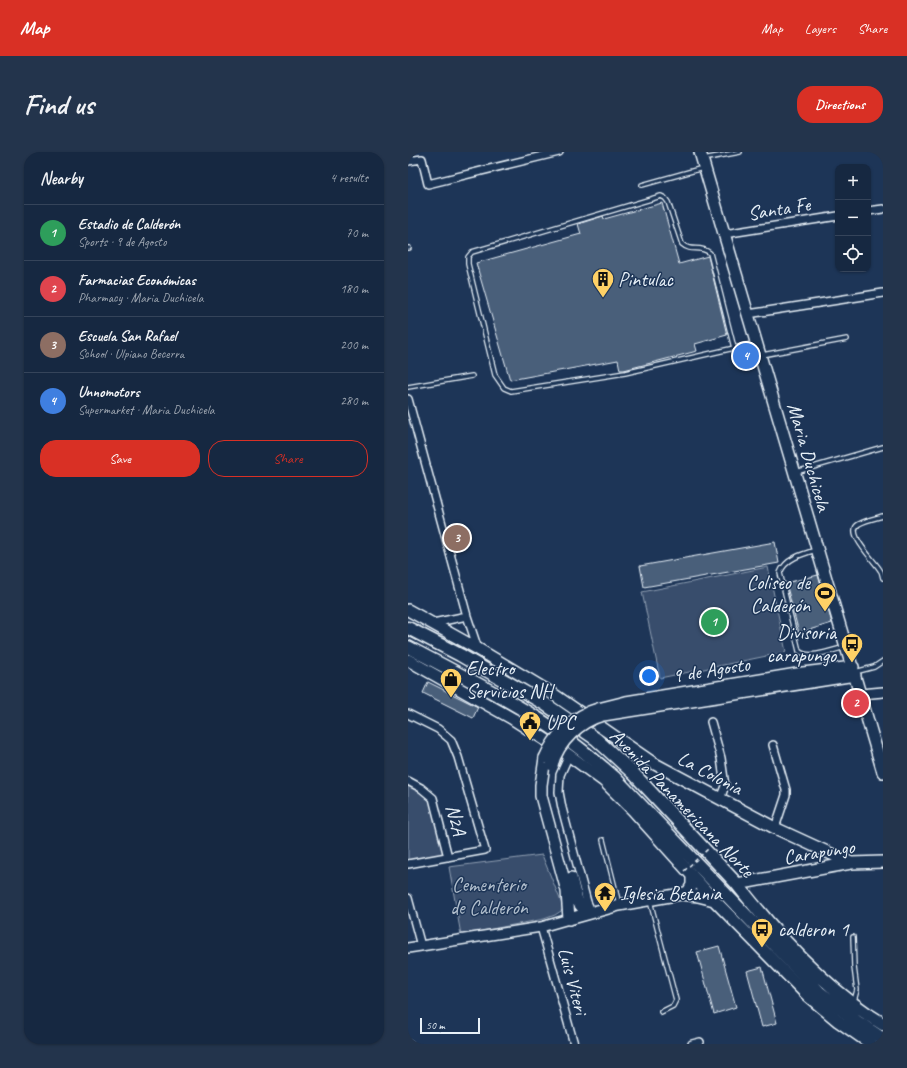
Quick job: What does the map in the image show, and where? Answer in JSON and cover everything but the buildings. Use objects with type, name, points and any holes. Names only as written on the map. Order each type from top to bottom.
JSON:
[{"type":"highway","name":"Avenida Panamericana Norte","points":[[408,628],[460,655],[545,704],[596,740],[633,773],[737,884],[789,945],[853,1004],[883,1024]]},
{"type":"highway","name":"Avenida Panamericana Norte","points":[[408,647],[521,708],[590,756],[614,777],[819,992],[856,1021],[883,1039]]},
{"type":"main road","name":"Maria Duchicela","points":[[702,159],[883,772]]},
{"type":"main road","points":[[408,610],[478,649]]},
{"type":"main road","name":"La Colonia","points":[[478,649],[553,694],[653,763],[775,828],[851,863]]},
{"type":"main road","name":"Avenida Panamericana Norte","points":[[408,660],[513,719],[569,755],[604,781],[633,810],[688,874],[808,996],[871,1044]]},
{"type":"main road","name":"9 de Agosto","points":[[569,918],[567,891],[541,796],[541,785],[548,761],[573,732],[601,712],[854,671]]},
{"type":"main road","name":"9 de Agosto","points":[[548,761],[548,795],[577,901],[582,909],[590,913]]},
{"type":"main road","name":"Carapungo","points":[[737,884],[851,863],[883,862]]},
{"type":"main road","points":[[569,918],[619,905],[688,892],[692,885],[688,874]]},
{"type":"main road","points":[[681,894],[714,900]]},
{"type":"street","points":[[408,161],[422,159],[428,184],[559,152]]},
{"type":"street","points":[[871,211],[883,209]]},
{"type":"street","name":"Santa Fe","points":[[724,234],[835,216]]},
{"type":"street","points":[[748,314],[883,293]]},
{"type":"street","points":[[408,399],[467,616],[478,649]]},
{"type":"street","points":[[433,623],[467,616]]},
{"type":"street","points":[[861,694],[883,692]]},
{"type":"street","points":[[408,714],[438,729],[451,740],[458,757],[485,850],[408,864]]},
{"type":"street","points":[[711,722],[721,758],[725,786],[720,798]]},
{"type":"street","points":[[773,744],[786,790],[786,795],[775,828]]},
{"type":"street","points":[[569,755],[560,775],[559,792],[590,913]]},
{"type":"street","name":"N2A","points":[[408,781],[424,790],[433,798],[448,857]]},
{"type":"street","points":[[408,898],[421,946]]},
{"type":"street","points":[[408,948],[541,927],[569,918]]},
{"type":"street","name":"Luis Viteri","points":[[541,927],[574,1044]]},
{"type":"street","points":[[692,1044],[700,1042]]},
{"type":"lane","points":[[642,185],[702,159],[740,152]]},
{"type":"lane","points":[[734,348],[710,253],[706,249],[700,247],[692,249],[687,248],[682,244],[668,202],[666,198],[661,196],[472,252],[468,257],[495,375],[504,388],[511,391],[625,373],[757,343]]},
{"type":"lane","points":[[760,355],[847,339]]},
{"type":"lane","points":[[408,388],[472,376]]},
{"type":"lane","points":[[795,472],[883,447]]},
{"type":"lane","points":[[883,516],[858,524],[855,529],[855,534],[860,544],[881,571],[883,578]]},
{"type":"lane","points":[[817,550],[795,557],[782,566],[780,573],[799,651],[804,655],[819,654],[847,646]]},
{"type":"lane","points":[[854,671],[874,667],[883,661]]},
{"type":"lane","points":[[604,840],[619,905]]},
{"type":"lane","points":[[650,900],[676,1000],[673,1006],[661,1012]]},
{"type":"lane","points":[[853,937],[854,967],[857,990],[853,1004]]},
{"type":"path","points":[[688,874],[708,849]]},
{"type":"green space","points":[[768,567],[786,652],[660,678],[642,592]]},
{"type":"green space","points":[[408,784],[427,795],[432,801],[445,854],[408,861]]},
{"type":"green space","name":"Cementerio de Calderón","points":[[542,855],[564,909],[555,915],[544,919],[461,935],[449,867]]},
{"type":"place","name":"Pintulac","points":[[603,298]]},
{"type":"place","name":"Unnomotors","points":[[746,356]]},
{"type":"place","name":"Escuela San Rafael","points":[[457,538]]},
{"type":"place","name":"Coliseo de Calderón","points":[[825,612]]},
{"type":"place","name":"Estadio de Calderón","points":[[714,622]]},
{"type":"place","name":"Divisoria carapungo","points":[[852,664]]},
{"type":"place","name":"Electro Servicios NH","points":[[451,698]]},
{"type":"place","name":"Farmacias Económicas","points":[[856,703]]},
{"type":"place","name":"UPC","points":[[530,742]]},
{"type":"place","name":"Iglesia Betania","points":[[605,912]]},
{"type":"place","name":"calderon 1","points":[[762,948]]}]
